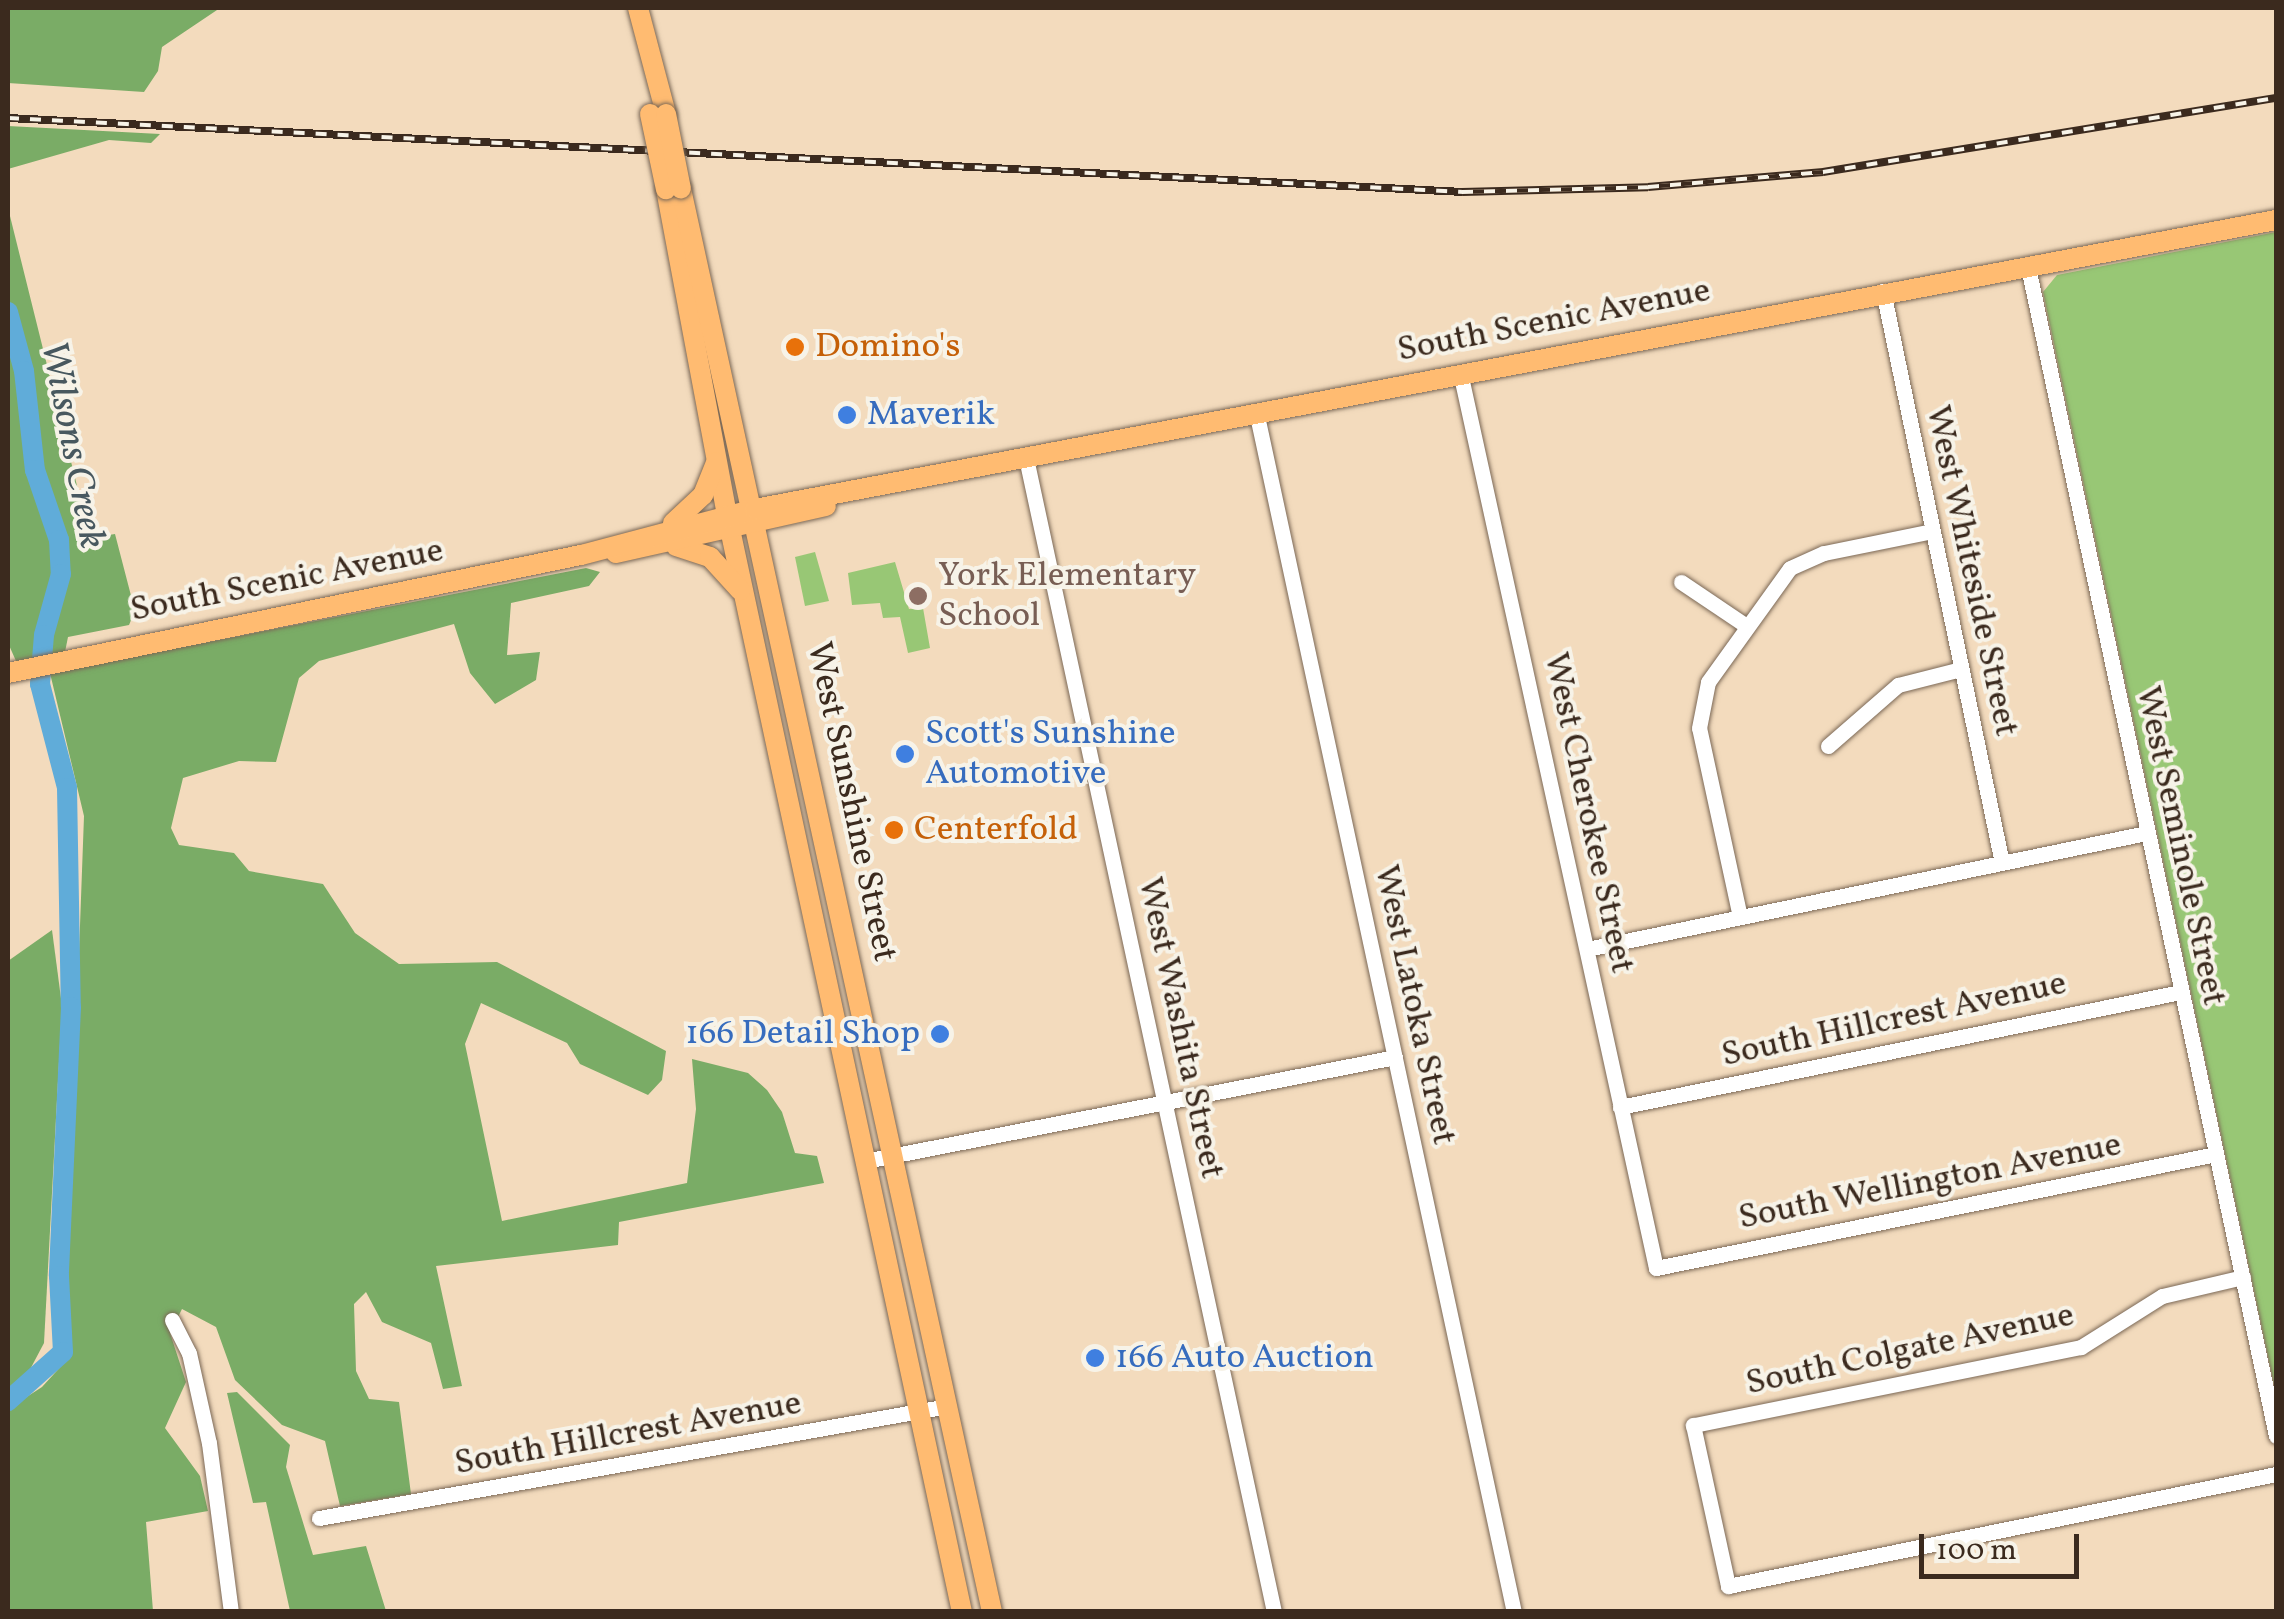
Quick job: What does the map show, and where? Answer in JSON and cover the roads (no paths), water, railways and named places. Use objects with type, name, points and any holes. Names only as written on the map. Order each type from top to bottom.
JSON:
[{"type":"main road","name":"West Sunshine Street","points":[[636,8],[674,189],[756,517],[992,1612]]},
{"type":"main road","name":"West Sunshine Street","points":[[674,189],[728,523],[962,1612]]},
{"type":"main road","name":"South Scenic Avenue","points":[[8,673],[1256,412],[2276,220]]},
{"type":"main road","points":[[717,461],[698,502],[663,537],[710,557],[745,601]]},
{"type":"main road","points":[[744,468],[758,488],[801,508],[775,541],[769,577]]},
{"type":"street","name":"West Seminole Street","points":[[2028,267],[2276,1436]]},
{"type":"street","name":"West Whiteside Street","points":[[1883,292],[2002,863]]},
{"type":"street","name":"West Cherokee Street","points":[[1460,372],[1656,1268]]},
{"type":"street","name":"West Latoka Street","points":[[1256,412],[1514,1612]]},
{"type":"street","name":"West Washita Street","points":[[1026,458],[1274,1612]]},
{"type":"street","points":[[1740,917],[1699,718],[1708,682],[1770,586],[1798,564],[1932,530]]},
{"type":"street","points":[[1682,582],[1745,625]]},
{"type":"street","points":[[1828,746],[1898,684],[1961,669]]},
{"type":"street","points":[[1587,948],[2146,833]]},
{"type":"street","name":"South Hillcrest Avenue","points":[[1620,1106],[2180,992]]},
{"type":"street","points":[[866,1161],[1395,1057]]},
{"type":"street","name":"South Wellington Avenue","points":[[1656,1268],[2216,1154]]},
{"type":"street","name":"South Colgate Avenue","points":[[2243,1277],[2162,1296],[2081,1347],[1693,1425],[1728,1586],[2276,1474]]},
{"type":"street","points":[[172,1320],[188,1353],[208,1442],[231,1612]]},
{"type":"street","name":"South Hillcrest Avenue","points":[[319,1518],[948,1406]]},
{"type":"waterway","name":"Wilsons Creek","points":[[8,312],[24,371],[35,470],[59,540],[61,574],[44,635],[40,684],[67,788],[71,1007],[59,1276],[63,1352],[8,1401]]},
{"type":"railway","points":[[8,118],[1462,192],[1648,187],[1823,172],[2276,98]]},
{"type":"place","name":"Domino's","points":[[795,347]]},
{"type":"place","name":"Maverik","points":[[847,415]]},
{"type":"place","name":"York Elementary School","points":[[918,596]]},
{"type":"place","name":"Scott's Sunshine Automotive","points":[[905,754]]},
{"type":"place","name":"Centerfold","points":[[894,830]]},
{"type":"place","name":"166 Detail Shop","points":[[940,1034]]},
{"type":"place","name":"166 Auto Auction","points":[[1095,1358]]}]
